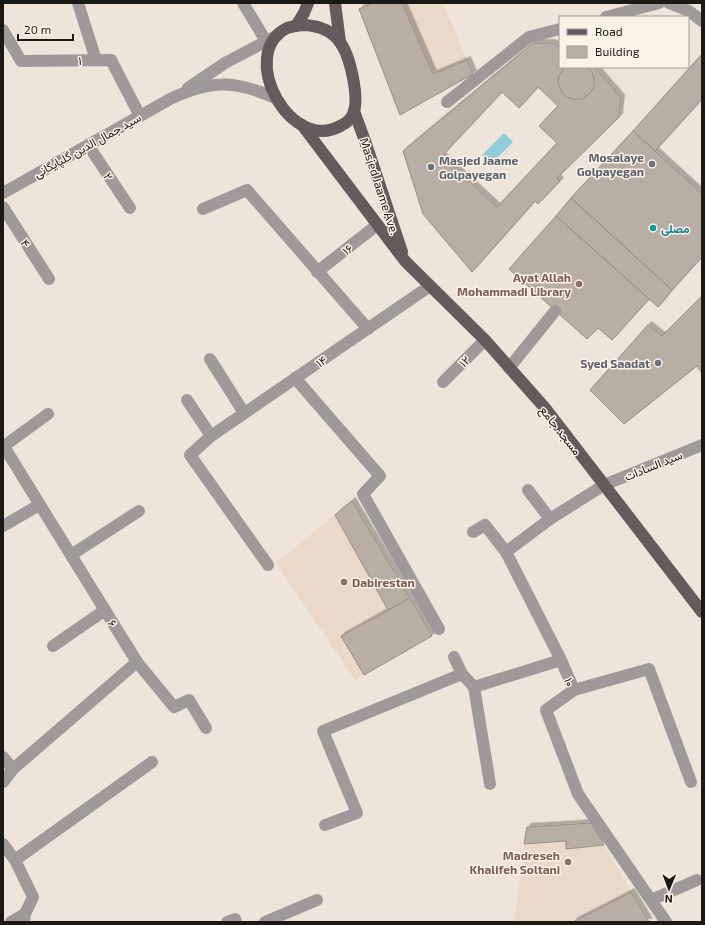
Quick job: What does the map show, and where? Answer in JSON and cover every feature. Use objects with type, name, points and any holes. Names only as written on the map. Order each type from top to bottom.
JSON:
[{"type":"main road","points":[[296,26],[304,14],[308,3]]},
{"type":"main road","points":[[336,3],[340,42],[346,56],[353,82],[355,99],[354,111],[353,115],[348,121],[335,128],[320,130],[312,129],[302,125],[283,109],[276,98],[268,75],[269,50],[278,35],[287,29],[296,26],[305,25],[321,28],[333,35],[340,42]]},
{"type":"main road","name":"Masjed Jaame Ave.","points":[[354,111],[366,141],[405,261]]},
{"type":"main road","name":"مسجد جامع","points":[[302,125],[405,261],[485,340],[545,408],[700,606]]},
{"type":"street","points":[[78,3],[96,60]]},
{"type":"street","points":[[243,3],[266,41]]},
{"type":"street","points":[[610,16],[660,3]]},
{"type":"street","points":[[669,3],[689,11],[702,21]]},
{"type":"street","points":[[447,102],[529,37],[559,29]]},
{"type":"street","name":"۱","points":[[3,30],[21,61],[111,60],[140,116]]},
{"type":"street","points":[[172,98],[225,63],[278,35]]},
{"type":"street","points":[[172,98],[192,89],[213,85],[234,84],[256,89],[276,98]]},
{"type":"street","name":"سید جمال الدین گلپایگانی","points":[[3,193],[172,98]]},
{"type":"street","name":"۲","points":[[88,145],[130,208]]},
{"type":"street","points":[[203,209],[247,190],[368,329]]},
{"type":"street","name":"۴","points":[[3,208],[49,279]]},
{"type":"street","name":"۱۶","points":[[317,272],[377,226]]},
{"type":"street","name":"۱۴","points":[[268,565],[190,455],[211,436],[430,286]]},
{"type":"street","points":[[509,368],[555,311]]},
{"type":"street","name":"۱۲","points":[[443,382],[485,340]]},
{"type":"street","points":[[210,359],[244,413]]},
{"type":"street","points":[[296,378],[380,476],[363,494],[439,629]]},
{"type":"street","points":[[187,400],[211,436]]},
{"type":"street","points":[[3,446],[48,414]]},
{"type":"street","name":"سید السادات","points":[[604,485],[702,445]]},
{"type":"street","name":"۶","points":[[3,446],[136,662],[174,707],[189,700],[206,728]]},
{"type":"street","points":[[506,552],[550,519],[604,485]]},
{"type":"street","points":[[528,490],[550,519]]},
{"type":"street","points":[[3,526],[39,505]]},
{"type":"street","points":[[70,555],[139,511]]},
{"type":"street","name":"۱۰","points":[[473,532],[485,525],[506,552],[561,660],[574,690],[546,710],[578,794],[666,922]]},
{"type":"street","points":[[53,646],[105,610]]},
{"type":"street","points":[[454,657],[462,674],[474,687],[490,784]]},
{"type":"street","points":[[474,687],[561,660]]},
{"type":"street","points":[[3,782],[13,769],[136,662]]},
{"type":"street","points":[[574,690],[649,669],[691,782]]},
{"type":"street","points":[[325,825],[357,813],[323,731],[462,674]]},
{"type":"street","points":[[3,757],[13,769]]},
{"type":"street","points":[[15,860],[152,762]]},
{"type":"street","points":[[3,844],[15,860],[33,897],[25,918],[11,922]]},
{"type":"street","points":[[651,900],[697,880]]},
{"type":"street","points":[[265,922],[317,900]]},
{"type":"street","points":[[227,922],[235,919],[236,922]]},
{"type":"shaded area","points":[[372,3],[443,3],[473,74],[400,115],[359,9]]},
{"type":"shaded area","name":"Dabirestan","points":[[352,501],[432,636],[355,680],[276,563]]},
{"type":"shaded area","name":"Madreseh Khalifeh Soltani","points":[[591,823],[649,922],[514,922],[527,827]]},
{"type":"water","points":[[504,133],[513,142],[491,164],[482,155]]},
{"type":"building","points":[[372,3],[402,3],[433,74],[467,60],[473,74],[400,115],[359,9]]},
{"type":"building","name":"Masjed Jaame Golpayegan","points":[[533,43],[552,43],[559,46],[559,68],[595,68],[621,98],[619,117],[557,178],[560,181],[538,204],[535,201],[472,272],[423,214],[403,151]],"holes":[[[538,87],[558,106],[539,126],[557,143],[497,207],[442,156],[502,92],[519,108]]]},
{"type":"building","points":[[702,54],[702,99],[655,151],[633,131]]},
{"type":"building","points":[[564,68],[588,68],[592,72],[594,87],[589,94],[582,99],[566,97],[561,91],[558,83],[559,75]]},
{"type":"building","name":"مصلی","points":[[633,131],[702,194],[702,257],[672,290],[571,198]]},
{"type":"building","points":[[571,198],[672,290],[658,307],[556,216]]},
{"type":"building","name":"Ayat Allah Mohammadi Library","points":[[556,216],[649,299],[612,340],[598,328],[587,339],[509,269]]},
{"type":"building","name":"Syed Saadat","points":[[702,296],[702,373],[697,366],[624,424],[590,390],[648,325],[662,336]]},
{"type":"building","points":[[352,501],[410,598],[388,610],[335,515]]},
{"type":"building","points":[[410,598],[432,636],[364,675],[341,636]]},
{"type":"building","points":[[591,823],[604,845],[566,849],[566,841],[524,844],[527,827]]},
{"type":"building","points":[[631,892],[649,922],[573,922]]},
{"type":"place","name":"Mosalaye Golpayegan","points":[[652,164]]},
{"type":"place","name":"Masjed Jaame Golpayegan","points":[[431,167]]},
{"type":"place","name":"مصلی","points":[[653,228]]},
{"type":"place","name":"Ayat Allah Mohammadi Library","points":[[579,284]]},
{"type":"place","name":"Syed Saadat","points":[[658,363]]},
{"type":"place","name":"Dabirestan","points":[[344,582]]},
{"type":"place","name":"Madreseh Khalifeh Soltani","points":[[568,862]]}]
